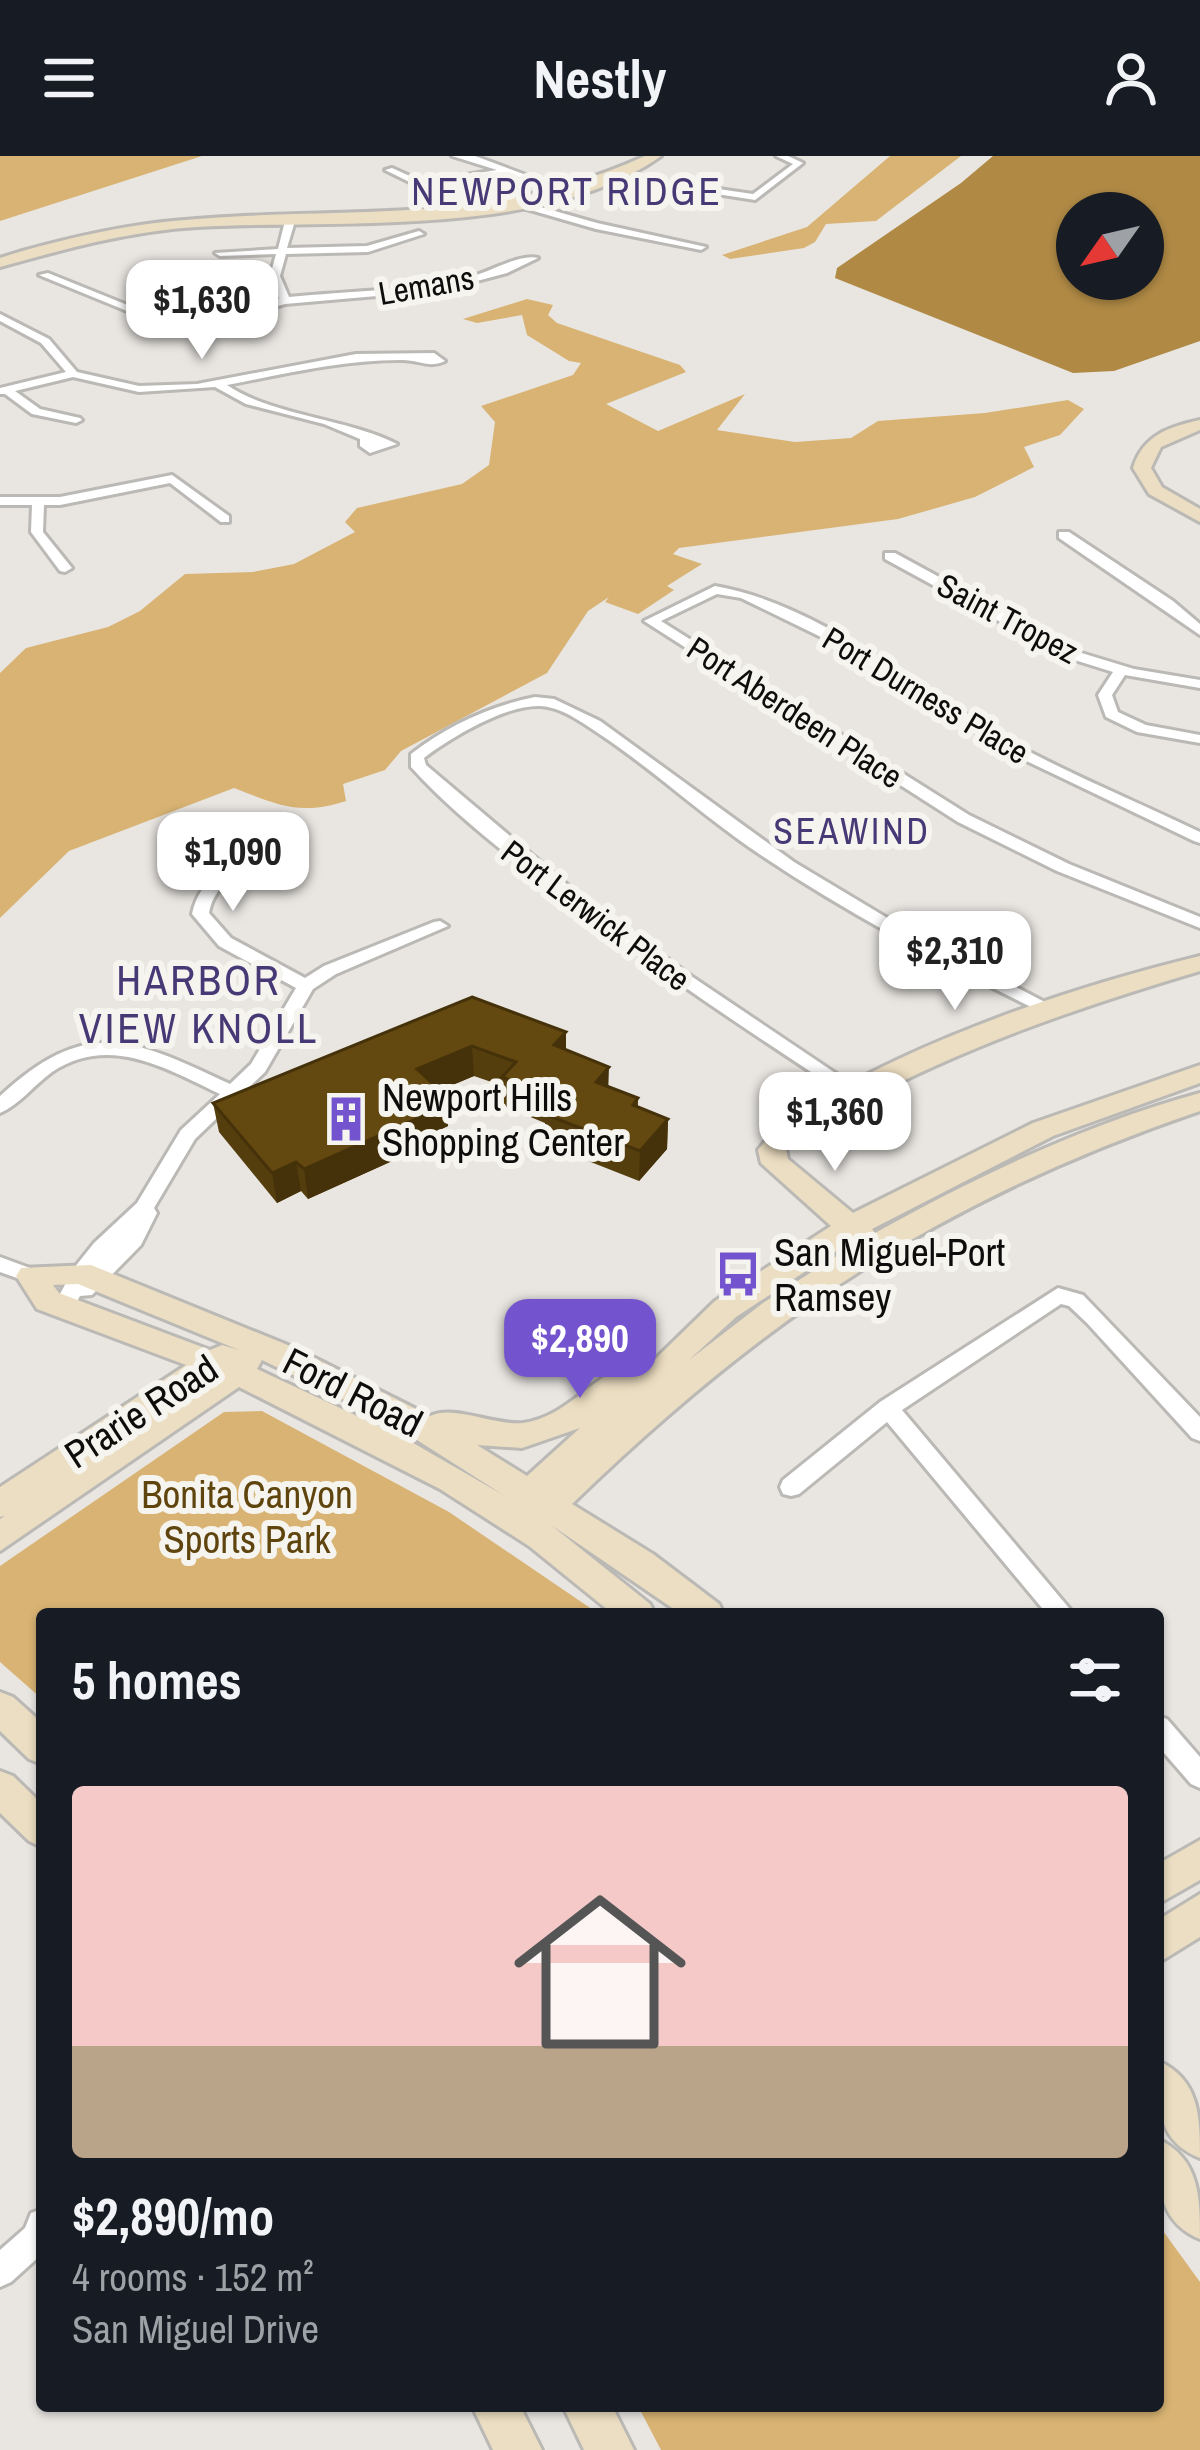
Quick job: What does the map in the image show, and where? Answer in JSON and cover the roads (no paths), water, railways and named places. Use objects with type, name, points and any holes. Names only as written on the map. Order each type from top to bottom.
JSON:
[{"type":"street","points":[[456,156],[471,156],[561,190]]},
{"type":"street","points":[[607,176],[755,197],[799,163],[779,156]]},
{"type":"street","points":[[0,262],[87,239],[194,224],[403,219],[516,203],[607,176],[647,157]]},
{"type":"street","points":[[376,168],[422,184],[511,170]]},
{"type":"street","points":[[516,203],[596,226],[701,247]]},
{"type":"street","points":[[285,301],[275,276],[290,221]]},
{"type":"street","points":[[220,254],[368,249],[419,234]]},
{"type":"street","name":"Lemans","points":[[44,274],[176,328],[196,328],[285,301],[430,287],[494,273],[533,258]]},
{"type":"street","points":[[0,317],[31,331],[73,374]]},
{"type":"street","points":[[0,338],[31,331]]},
{"type":"street","points":[[3,390],[73,374],[139,389],[217,382],[356,357],[413,357]]},
{"type":"street","points":[[217,382],[243,399],[321,416],[367,438]]},
{"type":"street","points":[[3,390],[37,412],[76,420]]},
{"type":"street","points":[[1200,424],[1160,439],[1145,454],[1142,468],[1155,490],[1200,517]]},
{"type":"street","points":[[0,501],[96,497],[172,479],[225,519]]},
{"type":"street","points":[[38,503],[37,532],[65,568]]},
{"type":"street","points":[[1064,535],[1100,563],[1172,604],[1200,631]]},
{"type":"street","name":"Saint Tropez","points":[[890,556],[1070,654],[1121,671],[1200,684]]},
{"type":"street","name":"Port Durness Place","points":[[651,621],[715,590],[745,595],[824,634],[1018,752],[1200,838]]},
{"type":"street","name":"Port Aberdeen Place","points":[[651,621],[729,665],[965,820],[1039,858],[1200,923]]},
{"type":"street","points":[[1121,671],[1105,695],[1111,714],[1142,728],[1200,739]]},
{"type":"street","name":"Port Lerwick Place","points":[[856,1093],[739,1020],[592,917],[499,842],[418,767],[416,757],[512,706],[536,700],[569,710],[820,885],[1049,1010]]},
{"type":"street","points":[[298,847],[225,874],[205,892],[200,914],[209,928],[243,955],[306,986]]},
{"type":"street","points":[[64,1307],[88,1277],[146,1224],[149,1201],[188,1135],[258,1068],[306,986],[330,970],[440,926]]},
{"type":"street","points":[[863,1237],[775,1163],[772,1150],[782,1136],[856,1093],[1049,1010],[1200,963]]},
{"type":"street","points":[[0,1107],[42,1068],[76,1052],[111,1045],[136,1048],[231,1092]]},
{"type":"street","points":[[528,1510],[678,1350],[729,1305],[863,1237],[1078,1113],[1200,1075]]},
{"type":"street","points":[[528,1510],[863,1237],[1200,1102]]},
{"type":"street","name":"Ford Road","points":[[0,1264],[31,1276],[88,1277],[348,1422],[641,1564],[699,1608]]},
{"type":"street","name":"Ford Road","points":[[31,1276],[48,1301],[64,1307],[395,1409],[528,1510],[632,1608]]},
{"type":"street","points":[[791,1487],[888,1408],[1049,1301],[1067,1295],[1094,1317],[1200,1432]]},
{"type":"street","points":[[395,1409],[479,1437],[516,1439],[590,1407],[651,1360],[678,1350]]},
{"type":"street","name":"Prarie Road","points":[[0,1504],[235,1359]]},
{"type":"street","name":"Prarie Road","points":[[0,1538],[235,1359]]},
{"type":"street","points":[[888,1408],[1057,1608]]},
{"type":"street","points":[[0,1708],[36,1741]]},
{"type":"street","points":[[1164,1734],[1200,1776]]},
{"type":"street","points":[[0,1788],[36,1823]]},
{"type":"street","points":[[1164,1882],[1200,1858]]},
{"type":"street","points":[[1164,1940],[1200,1913]]},
{"type":"street","points":[[1164,2090],[1200,2137]]},
{"type":"street","points":[[1164,2169],[1200,2217]]},
{"type":"street","points":[[0,2270],[36,2237]]},
{"type":"street","points":[[497,2412],[518,2450]]},
{"type":"street","points":[[589,2412],[610,2450]]},
{"type":"place","name":"Newport Hills Shopping Center","points":[[346,1119]]},
{"type":"place","name":"San Miguel-Port Ramsey","points":[[738,1274]]},
{"type":"district","name":"NEWPORT RIDGE","points":[[567,191]]},
{"type":"district","name":"SEAWIND","points":[[852,831]]},
{"type":"district","name":"HARBOR VIEW KNOLL","points":[[199,1004]]},
{"type":"park label","name":"Bonita Canyon Sports Park","points":[[247,1516]]}]
